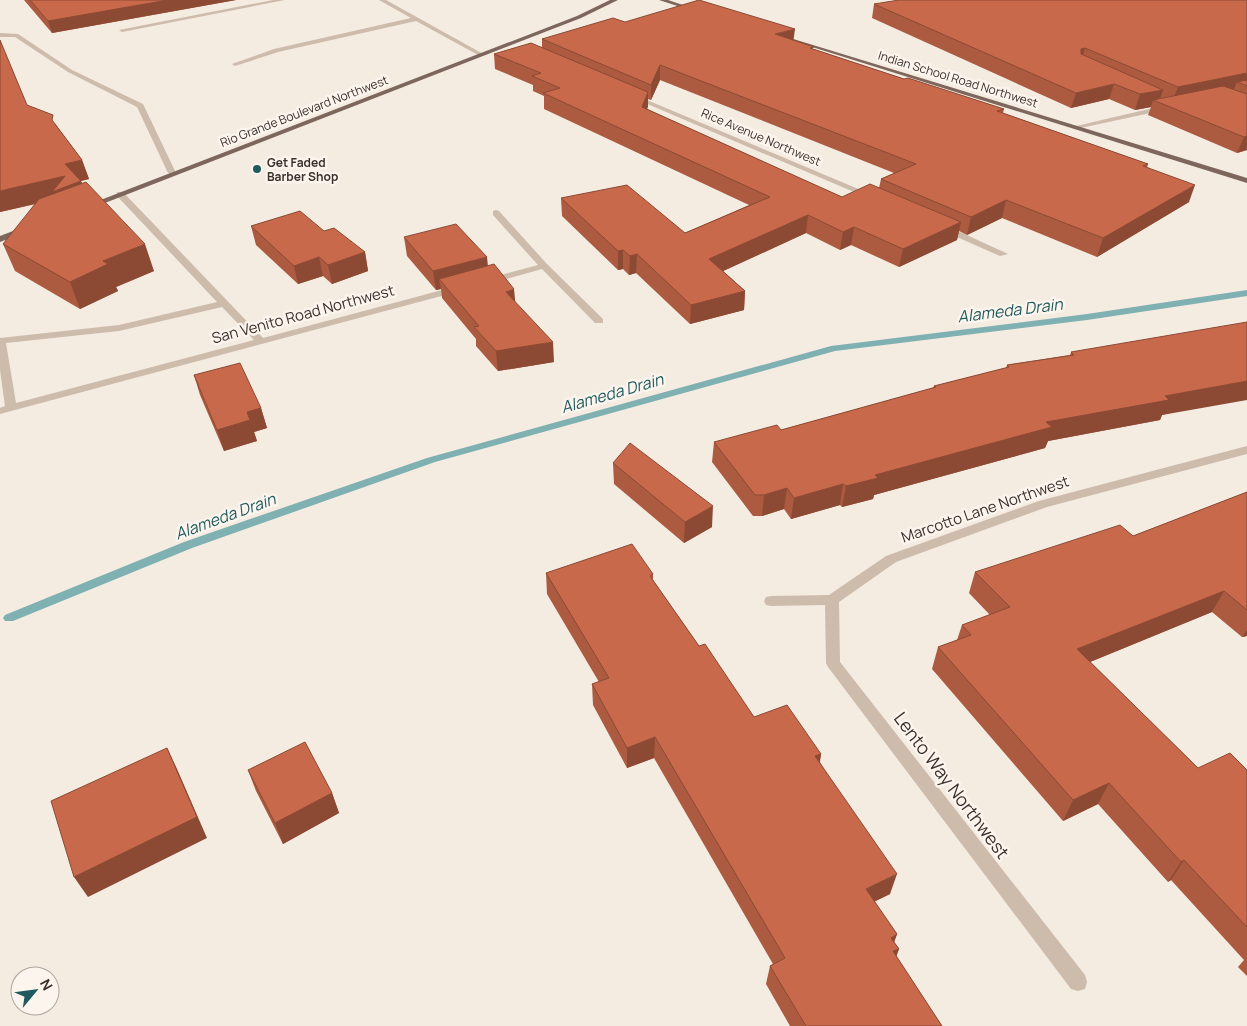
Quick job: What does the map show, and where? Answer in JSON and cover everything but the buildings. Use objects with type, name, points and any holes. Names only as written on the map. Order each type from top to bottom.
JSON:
[{"type":"main road","name":"Rio Grande Boulevard Northwest","points":[[83,208],[482,55],[615,0]]},
{"type":"main road","points":[[662,0],[699,11]]},
{"type":"main road","name":"Indian School Road Northwest","points":[[774,34],[1247,181]]},
{"type":"main road","points":[[0,239],[37,225]]},
{"type":"street","points":[[122,30],[282,0]]},
{"type":"street","points":[[382,0],[482,55]]},
{"type":"street","points":[[235,64],[276,50],[416,20]]},
{"type":"street","points":[[0,35],[16,35],[70,71],[140,106],[172,173]]},
{"type":"street","points":[[509,44],[518,48]]},
{"type":"street","name":"Rice Avenue Northwest","points":[[629,94],[882,201]]},
{"type":"street","points":[[1076,127],[1172,106],[1155,99]]},
{"type":"street","points":[[120,194],[260,341]]},
{"type":"street","points":[[496,213],[544,266],[599,321]]},
{"type":"street","points":[[935,224],[1004,254]]},
{"type":"street","name":"San Venito Road Northwest","points":[[0,411],[544,266]]},
{"type":"street","points":[[11,408],[0,341],[119,328],[185,314],[224,303]]},
{"type":"street","name":"Marcotto Lane Northwest","points":[[832,600],[891,559],[1043,504],[1247,450]]},
{"type":"street","points":[[771,601],[832,600]]},
{"type":"street","name":"Lento Way Northwest","points":[[832,600],[833,663],[1078,982]]},
{"type":"waterway","name":"Alameda Drain","points":[[9,618],[188,545],[431,460],[834,348],[1087,317],[1247,293]]},
{"type":"place","name":"Get Faded Barber Shop","points":[[257,169]]}]
